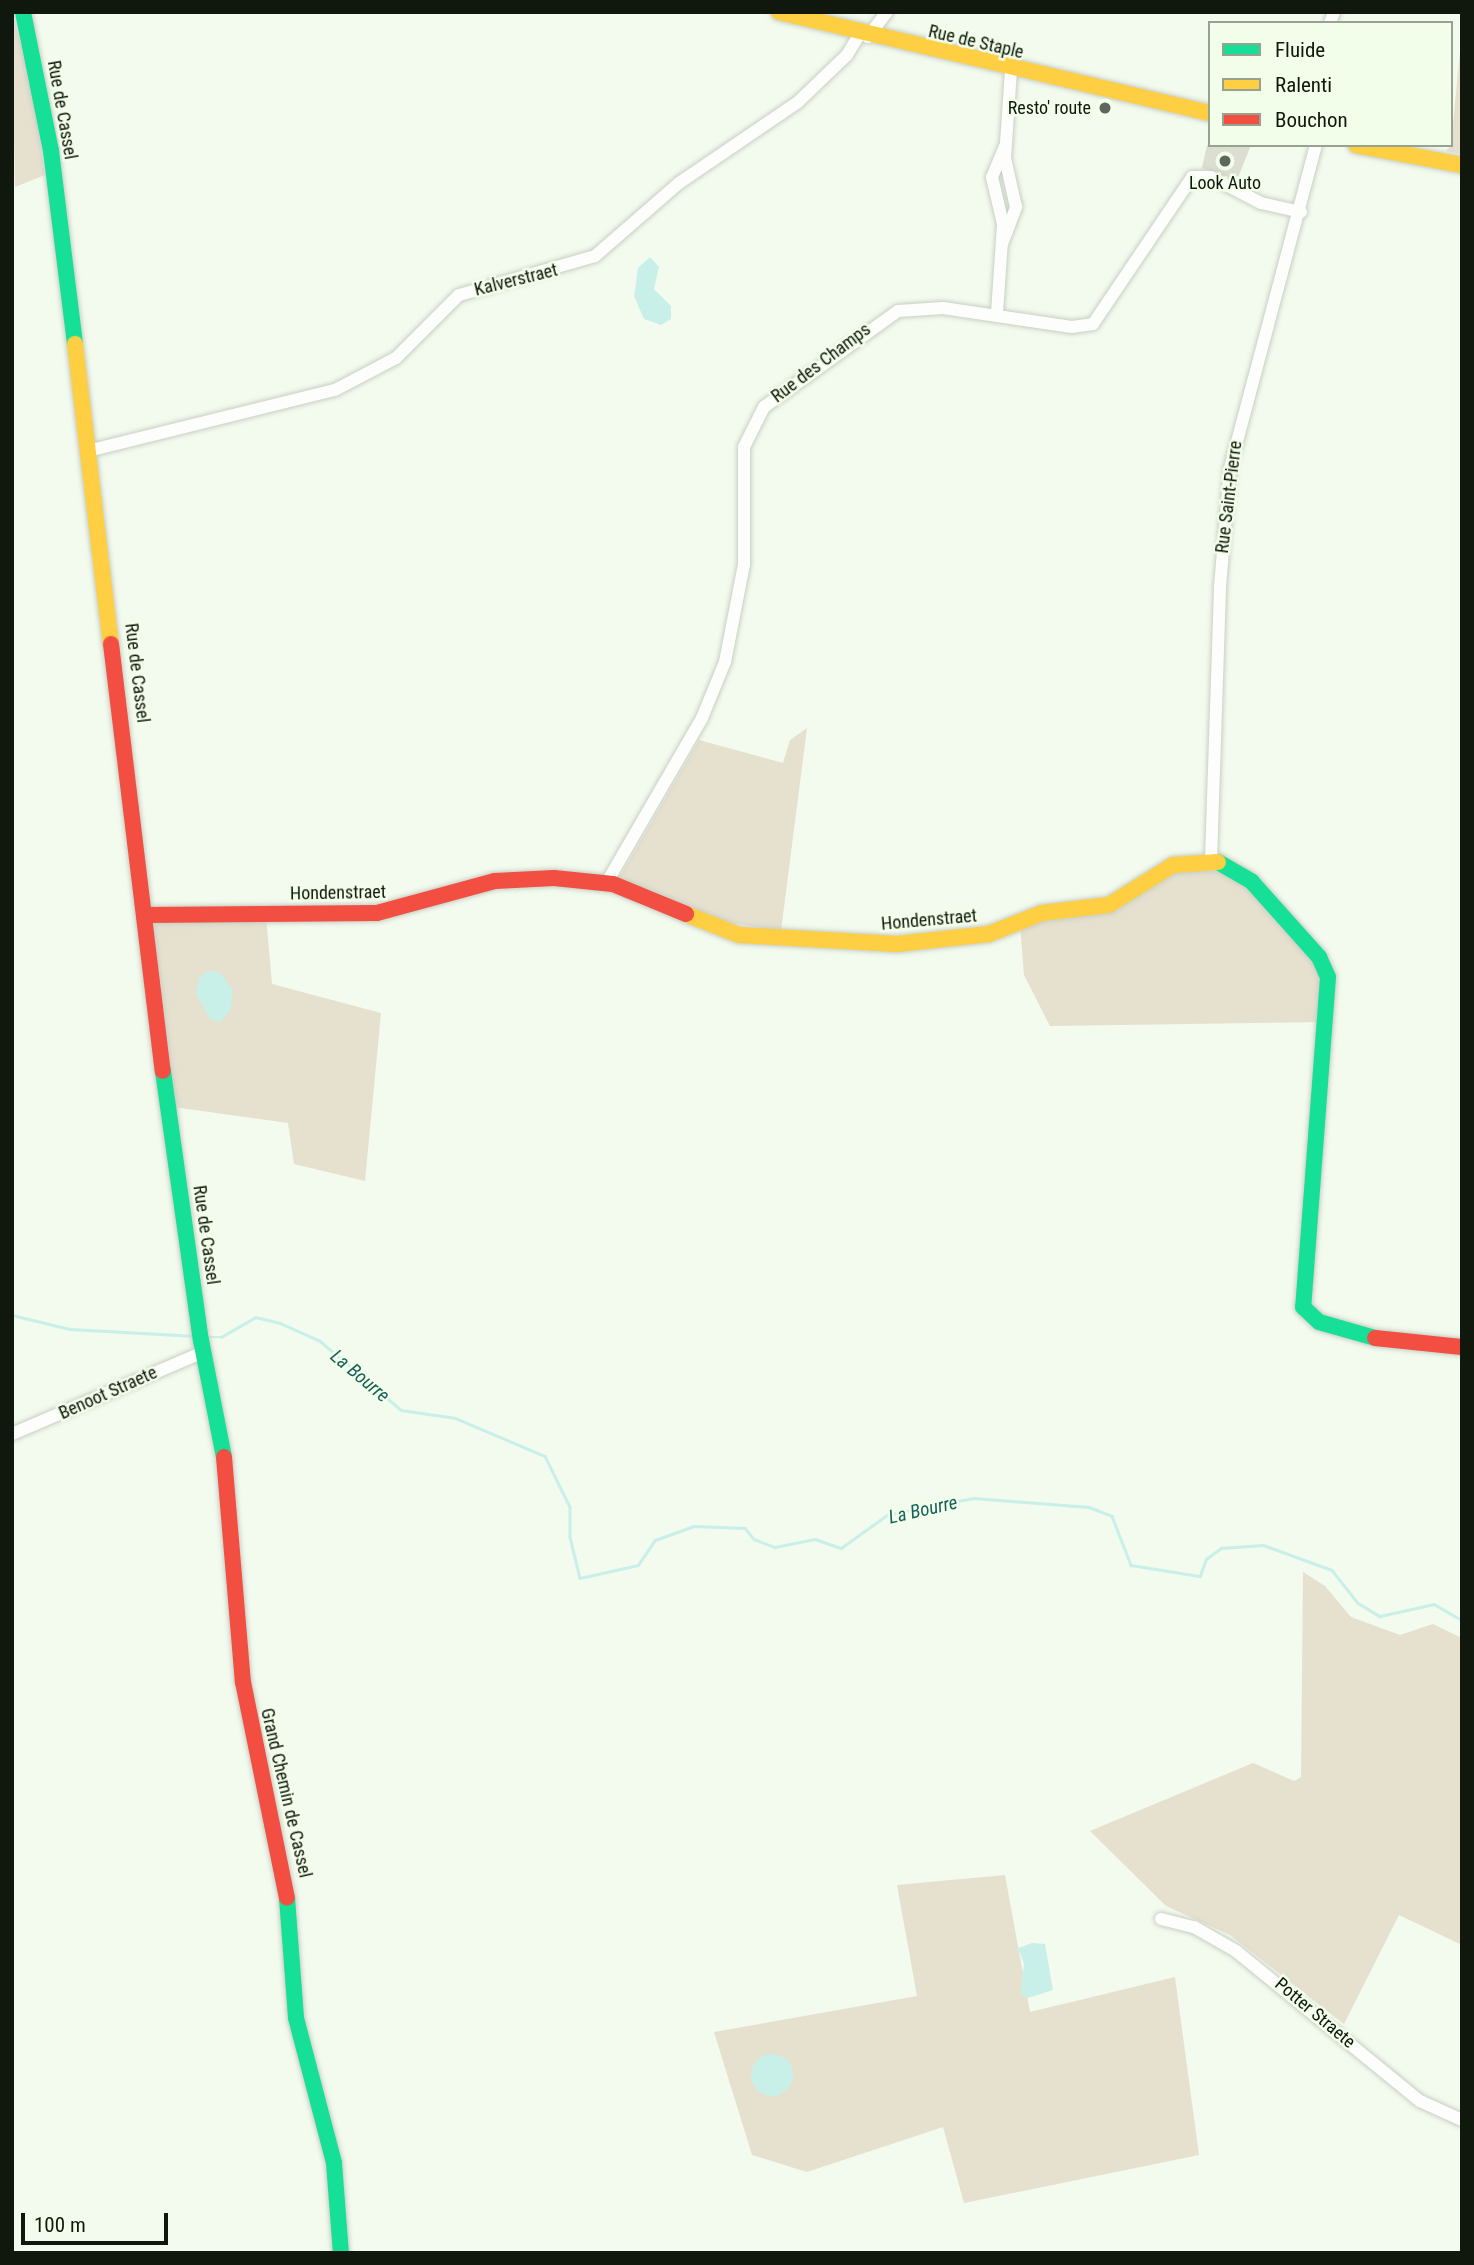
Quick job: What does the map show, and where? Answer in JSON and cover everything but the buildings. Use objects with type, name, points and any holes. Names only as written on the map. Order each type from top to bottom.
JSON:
[{"type":"street","name":"Rue de Cassel","points":[[23,12],[51,151],[201,1341]]},
{"type":"street","name":"Rue de Staple","points":[[779,12],[864,36],[1208,113]]},
{"type":"street","name":"Kalverstraet","points":[[88,452],[335,390],[396,358],[459,295],[595,256],[678,183],[798,102],[887,12]]},
{"type":"street","points":[[997,313],[1002,244],[992,177],[1006,146],[1012,70]]},
{"type":"street","name":"Rue de Staple","points":[[1084,85],[1208,105]]},
{"type":"street","name":"Rue Saint-Pierre","points":[[1211,860],[1220,587],[1230,468],[1301,212],[1316,147]]},
{"type":"street","points":[[1366,147],[1433,160],[1462,162]]},
{"type":"street","name":"Rue des Champs","points":[[607,882],[698,725],[725,662],[744,564],[744,447],[755,417],[891,314],[927,307],[997,313],[1072,327],[1093,324],[1192,177],[1210,177],[1261,203],[1301,212]]},
{"type":"street","points":[[1211,860],[1247,876],[1320,957],[1328,977],[1301,1294],[1306,1312],[1319,1322],[1379,1339],[1462,1347]]},
{"type":"street","name":"Hondenstraet","points":[[146,915],[377,914],[507,879],[607,882],[738,934],[889,944],[989,934],[1042,913],[1108,905],[1168,868],[1211,860]]},
{"type":"street","name":"Benoot Straete","points":[[12,1434],[201,1341]]},
{"type":"street","name":"Grand Chemin de Cassel","points":[[201,1341],[223,1448],[245,1696],[284,1866],[296,2018],[334,2163],[341,2253]]},
{"type":"street","name":"Potter Straete","points":[[1161,1919],[1194,1927],[1242,1955],[1412,2095],[1462,2120]]},
{"type":"shaded area","points":[[12,12],[32,87],[45,175],[15,187]]},
{"type":"shaded area","points":[[1462,30],[1462,154],[1446,151],[1453,147]]},
{"type":"shaded area","points":[[807,728],[781,931],[714,920],[619,878],[699,740],[783,763],[790,740]]},
{"type":"shaded area","points":[[1194,865],[1234,871],[1320,964],[1322,1022],[1050,1026],[1024,975],[1020,925],[1118,910],[1163,876]]},
{"type":"shaded area","points":[[266,916],[272,984],[381,1013],[365,1181],[294,1164],[288,1123],[173,1107],[152,922]]},
{"type":"shaded area","points":[[1303,1572],[1325,1586],[1351,1617],[1400,1635],[1433,1624],[1462,1638],[1462,1945],[1399,1915],[1344,2024],[1230,1935],[1166,1906],[1090,1831],[1253,1763],[1294,1781],[1301,1777]]},
{"type":"shaded area","points":[[1005,1875],[1030,2012],[1175,1977],[1199,2155],[964,2203],[943,2127],[807,2172],[752,2155],[714,2032],[917,1996],[897,1885]]},
{"type":"water","points":[[650,257],[659,267],[654,289],[671,306],[671,319],[661,325],[644,319],[634,296],[638,268]]},
{"type":"water","points":[[210,970],[221,974],[233,991],[230,1011],[220,1022],[209,1018],[196,993],[200,976]]},
{"type":"water","points":[[1032,1943],[1045,1944],[1053,1990],[1028,1998],[1020,1995],[1024,1964],[1018,1948]]},
{"type":"water","points":[[772,2054],[787,2060],[793,2075],[787,2090],[772,2096],[757,2090],[751,2075],[757,2060]]},
{"type":"waterway","name":"La Bourre","points":[[12,1315],[70,1329],[196,1336]]},
{"type":"waterway","name":"La Bourre","points":[[206,1337],[221,1337],[255,1317],[280,1323],[320,1341],[401,1410],[455,1418],[545,1456],[570,1507],[570,1537],[580,1578],[638,1565],[655,1540],[694,1526],[745,1528],[754,1539],[775,1547],[815,1539],[841,1548],[887,1515],[974,1498],[1089,1507],[1112,1516],[1131,1565],[1200,1576],[1206,1559],[1221,1548],[1263,1545],[1332,1570],[1358,1603],[1380,1616],[1434,1604],[1462,1620]]},
{"type":"traffic: fast","points":[[23,12],[51,151],[75,344]]},
{"type":"traffic: fast","points":[[1218,862],[1252,882],[1319,957],[1328,977],[1303,1307],[1319,1322],[1375,1338]]},
{"type":"traffic: fast","points":[[163,1071],[201,1340],[224,1457]]},
{"type":"traffic: fast","points":[[287,1898],[296,2018],[334,2163],[341,2253]]},
{"type":"traffic: slow","points":[[779,12],[1208,113]]},
{"type":"traffic: slow","points":[[1367,147],[1462,165]]},
{"type":"traffic: slow","points":[[75,344],[111,644]]},
{"type":"traffic: slow","points":[[686,914],[739,935],[897,944],[989,934],[1042,913],[1109,905],[1173,865],[1218,862]]},
{"type":"traffic: jam","points":[[111,644],[163,1071]]},
{"type":"traffic: jam","points":[[147,915],[377,913],[495,881],[554,878],[613,884],[686,914]]},
{"type":"traffic: jam","points":[[1375,1338],[1462,1347]]},
{"type":"traffic: jam","points":[[224,1457],[243,1682],[287,1898]]},
{"type":"place","name":"Resto' route","points":[[1105,108]]},
{"type":"place","name":"Look Auto","points":[[1225,161]]}]
